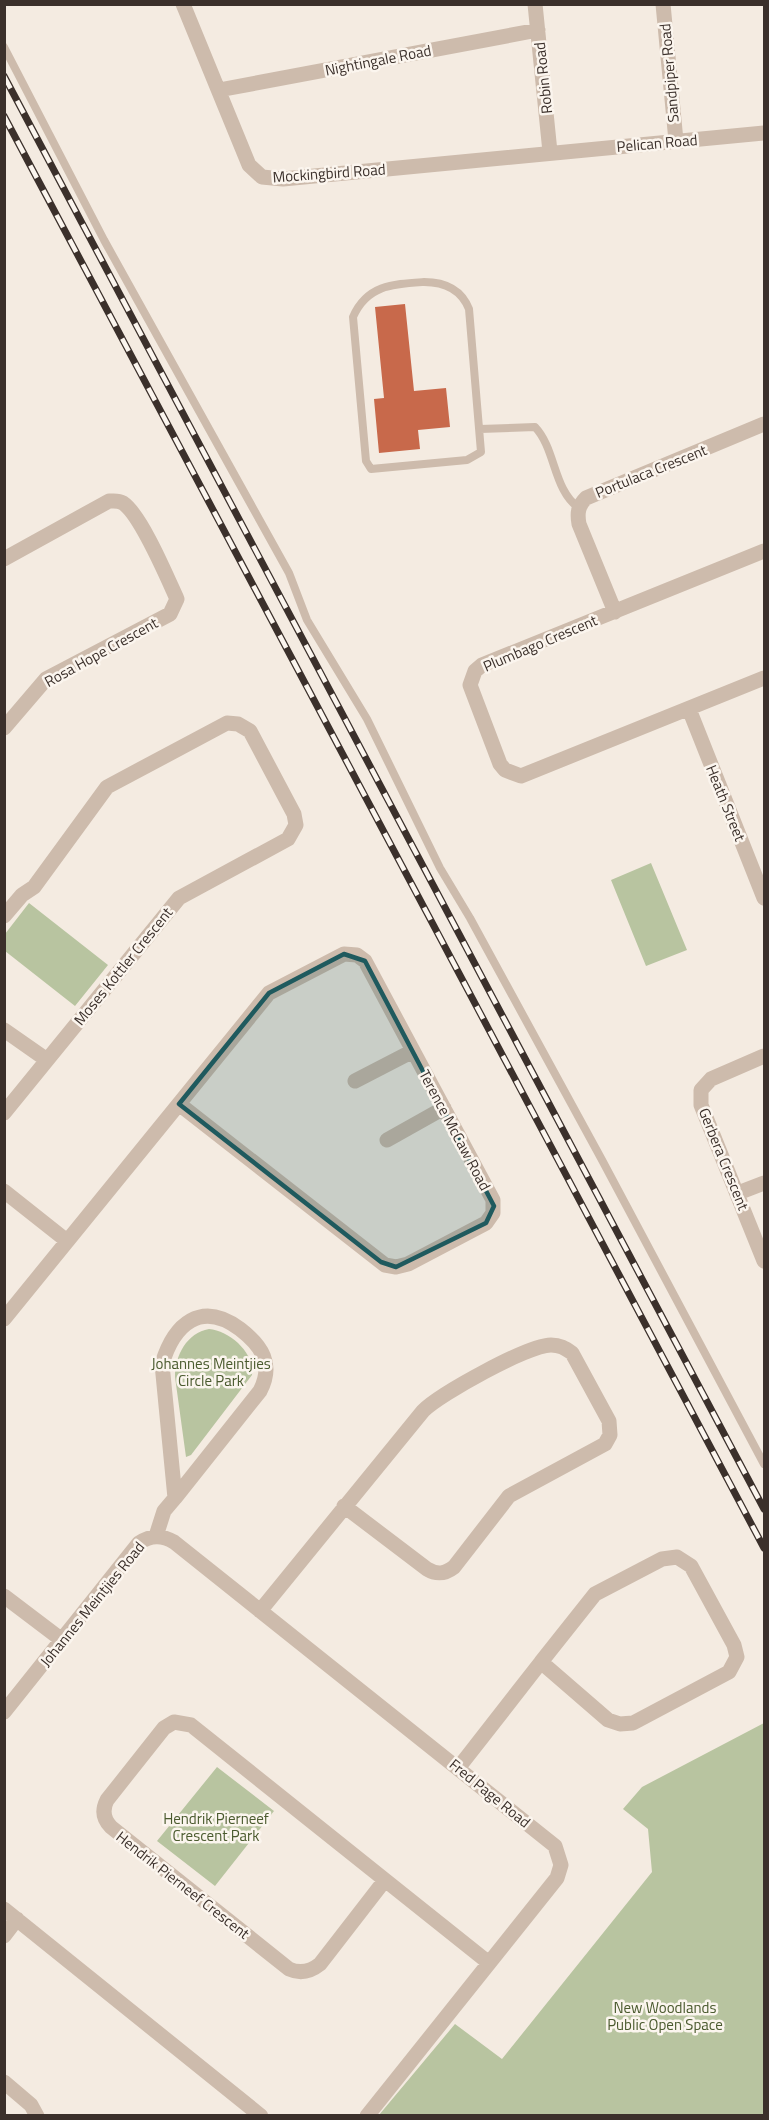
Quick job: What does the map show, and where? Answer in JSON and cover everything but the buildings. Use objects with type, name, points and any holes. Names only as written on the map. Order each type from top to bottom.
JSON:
[{"type":"street","name":"Mockingbird Road","points":[[183,4],[249,165],[262,177],[283,179],[550,152]]},
{"type":"street","name":"Robin Road","points":[[536,4],[550,152]]},
{"type":"street","name":"Sandpiper Road","points":[[663,4],[676,141]]},
{"type":"street","name":"Nightingale Road","points":[[219,90],[538,30]]},
{"type":"street","name":"Pelican Road","points":[[550,152],[765,133]]},
{"type":"street","name":"Portulaca Crescent","points":[[615,612],[579,524],[579,508],[586,498],[765,424]]},
{"type":"street","name":"Rosa Hope Crescent","points":[[4,559],[109,501],[117,500],[125,504],[148,539],[177,599],[170,614],[46,679],[4,728]]},
{"type":"street","name":"Plumbago Crescent","points":[[765,551],[482,665],[471,679],[471,693],[500,764],[505,770],[521,776],[765,678]]},
{"type":"street","name":"Heath Street","points":[[689,709],[765,898]]},
{"type":"street","name":"Moses Kottler Crescent","points":[[4,916],[22,895],[34,887],[107,787],[227,723],[238,724],[250,731],[294,814],[296,825],[288,839],[179,898],[4,1113]]},
{"type":"street","name":"Terence McCaw Road","points":[[4,1319],[269,993],[344,954],[357,955],[365,961],[493,1200],[493,1213],[486,1223],[408,1264],[396,1267],[381,1262],[179,1104]]},
{"type":"street","points":[[4,1030],[47,1060]]},
{"type":"street","points":[[355,1081],[413,1051]]},
{"type":"street","name":"Gerbera Crescent","points":[[765,1056],[711,1079],[701,1090],[701,1105],[765,1261]]},
{"type":"street","points":[[387,1140],[444,1108]]},
{"type":"street","points":[[738,1193],[765,1182]]},
{"type":"street","points":[[4,1191],[67,1241]]},
{"type":"street","name":"Johannes Meintjies Road","points":[[4,1712],[139,1543],[156,1536],[164,1511],[175,1498],[260,1391],[267,1374],[265,1355],[256,1341],[220,1317],[204,1316],[183,1326],[169,1345],[162,1364],[175,1498]]},
{"type":"street","points":[[260,1611],[344,1506],[429,1404],[533,1347],[562,1346],[572,1353],[609,1421],[610,1434],[605,1444],[509,1496],[453,1567],[445,1572],[435,1573],[427,1569],[344,1506]]},
{"type":"street","name":"Fred Page Road","points":[[156,1536],[174,1542],[459,1767],[551,1842],[561,1858],[557,1878],[367,2115]]},
{"type":"street","points":[[459,1767],[541,1662],[596,1594],[669,1557],[685,1560],[691,1566],[734,1645],[737,1657],[729,1672],[626,1724],[608,1720],[541,1662]]},
{"type":"street","points":[[4,1596],[62,1640]]},
{"type":"street","name":"Hendrik Pierneef Crescent","points":[[385,1880],[320,1964],[311,1970],[294,1971],[111,1827],[103,1815],[104,1805],[164,1728],[174,1722],[186,1723],[385,1880],[489,1963]]},
{"type":"street","points":[[4,1909],[252,2113]]},
{"type":"street","points":[[4,1936],[17,1919]]},
{"type":"street","points":[[4,2082],[32,2105],[38,2115]]},
{"type":"lane","points":[[4,47],[104,240],[289,573],[307,620],[368,719],[440,868],[602,1160],[765,1464]]},
{"type":"lane","points":[[424,282],[447,285],[464,296],[469,309],[480,429],[481,452],[474,458],[371,470],[366,461],[352,327],[353,317],[365,297],[375,289],[390,285],[424,282]]},
{"type":"lane","points":[[480,429],[536,427],[568,498],[579,508]]},
{"type":"highlighted area","points":[[344,954],[365,961],[494,1206],[486,1223],[408,1264],[396,1267],[381,1262],[179,1104],[269,993]]},
{"type":"green space","points":[[651,863],[687,950],[646,966],[611,880]]},
{"type":"green space","points":[[29,903],[108,965],[75,1006],[5,951],[5,934]]},
{"type":"green space","name":"Johannes Meintjies Circle Park","points":[[209,1329],[225,1334],[240,1344],[249,1359],[252,1375],[191,1455],[186,1457],[175,1377],[177,1361],[184,1346],[194,1335]]},
{"type":"green space","name":"New Woodlands Public Open Space","points":[[764,1723],[764,2115],[379,2115],[455,2024],[502,2059],[652,1872],[648,1829],[623,1809],[642,1787]]},
{"type":"green space","name":"Hendrik Pierneef Crescent Park","points":[[217,1767],[274,1811],[215,1886],[157,1841]]},
{"type":"railway","points":[[4,76],[764,1509]]},
{"type":"railway","points":[[4,116],[764,1548]]}]
